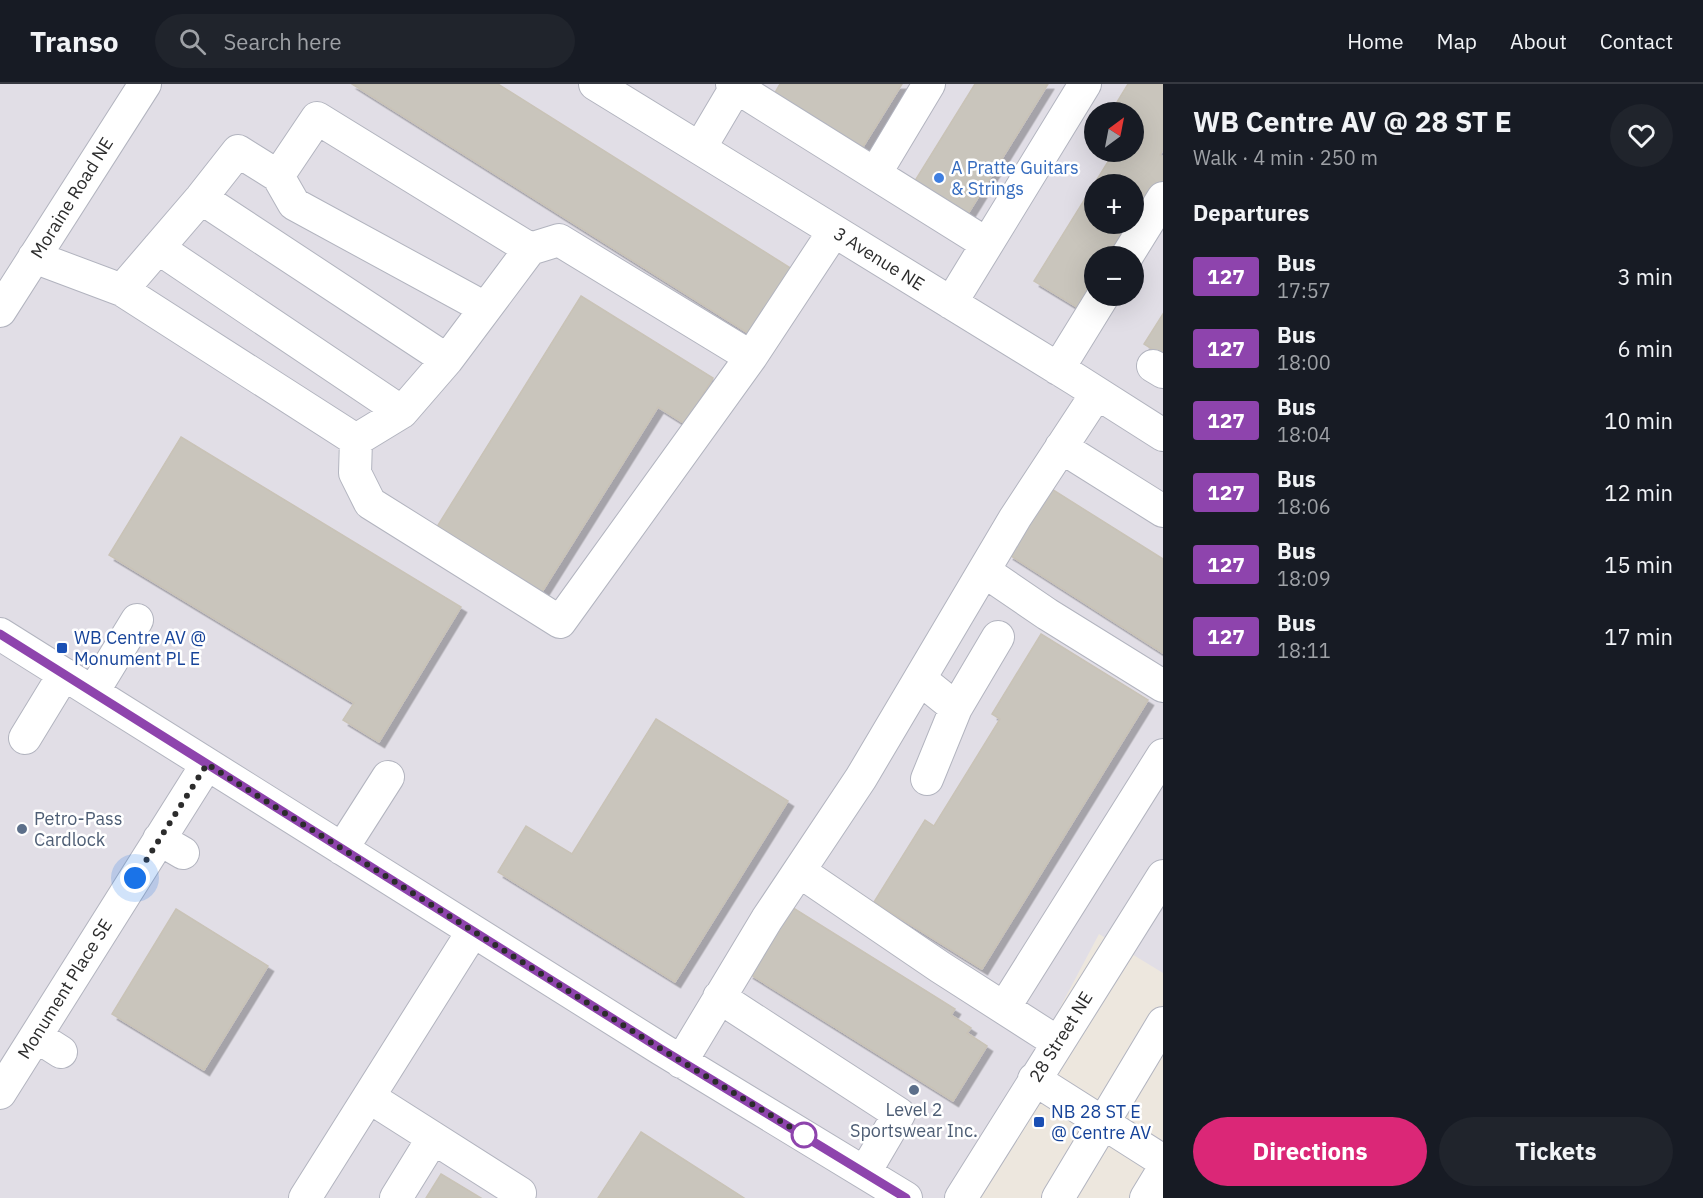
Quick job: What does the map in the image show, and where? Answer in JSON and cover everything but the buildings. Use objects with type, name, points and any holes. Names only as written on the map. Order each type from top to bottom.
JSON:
[{"type":"street","name":"Moraine Road NE","points":[[0,311],[145,84]]},
{"type":"street","name":"3 Avenue NE","points":[[595,84],[1163,435]]},
{"type":"street","points":[[875,174],[930,84]]},
{"type":"street","points":[[951,303],[1085,84]]},
{"type":"street","points":[[700,148],[735,85],[987,244]]},
{"type":"street","points":[[278,176],[317,118],[530,249]]},
{"type":"street","points":[[122,290],[238,151],[278,176],[294,204],[485,308]]},
{"type":"street","points":[[201,198],[447,360]]},
{"type":"street","points":[[1133,246],[1163,198]]},
{"type":"street","points":[[356,440],[355,473],[370,502],[560,622],[751,357],[834,231]]},
{"type":"street","points":[[356,440],[402,412],[447,360],[530,249],[559,240],[751,357]]},
{"type":"street","points":[[158,248],[402,412]]},
{"type":"street","points":[[34,257],[122,290],[356,440]]},
{"type":"street","points":[[1058,369],[1097,306]]},
{"type":"street","points":[[681,1062],[767,919],[861,778],[1015,518],[1097,393]]},
{"type":"street","points":[[1061,447],[1163,511]]},
{"type":"street","points":[[984,571],[1047,614],[1163,686]]},
{"type":"street","points":[[93,692],[137,620]]},
{"type":"street","points":[[0,634],[681,1062],[906,1198]]},
{"type":"street","points":[[927,779],[956,708],[998,637]]},
{"type":"street","points":[[26,738],[64,674]]},
{"type":"street","points":[[920,679],[956,708]]},
{"type":"street","points":[[1004,1008],[1163,755]]},
{"type":"street","name":"Monument Place SE","points":[[0,1093],[48,1044],[171,846],[207,764]]},
{"type":"street","points":[[342,849],[388,777]]},
{"type":"street","points":[[799,871],[1057,1042]]},
{"type":"street","name":"28 Street NE","points":[[961,1198],[1163,876]]},
{"type":"street","points":[[305,1198],[473,931]]},
{"type":"street","points":[[719,998],[899,1114],[865,1172]]},
{"type":"street","points":[[1058,1198],[1163,1023]]},
{"type":"street","points":[[1034,1079],[1163,1161]]},
{"type":"street","points":[[369,1097],[520,1193]]},
{"type":"street","points":[[396,1198],[433,1138]]},
{"type":"street","points":[[1146,1198],[1163,1170]]},
{"type":"shaded area","points":[[0,84],[1163,84],[1163,973],[1099,934],[959,1198],[0,1198]]},
{"type":"bus line","name":"127","points":[[0,634],[661,1049],[906,1198]]},
{"type":"place","name":"A Pratte Guitars & Strings","points":[[939,178]]},
{"type":"place","name":"WB Centre AV @ Monument PL E","points":[[62,648]]},
{"type":"place","name":"Petro-Pass Cardlock","points":[[22,829]]},
{"type":"place","name":"Level 2 Sportswear Inc.","points":[[914,1090]]},
{"type":"place","name":"NB 28 ST E @ Centre AV","points":[[1039,1122]]},
{"type":"route","points":[[135,878],[207,764],[661,1049],[810,1139],[804,1135]]}]
